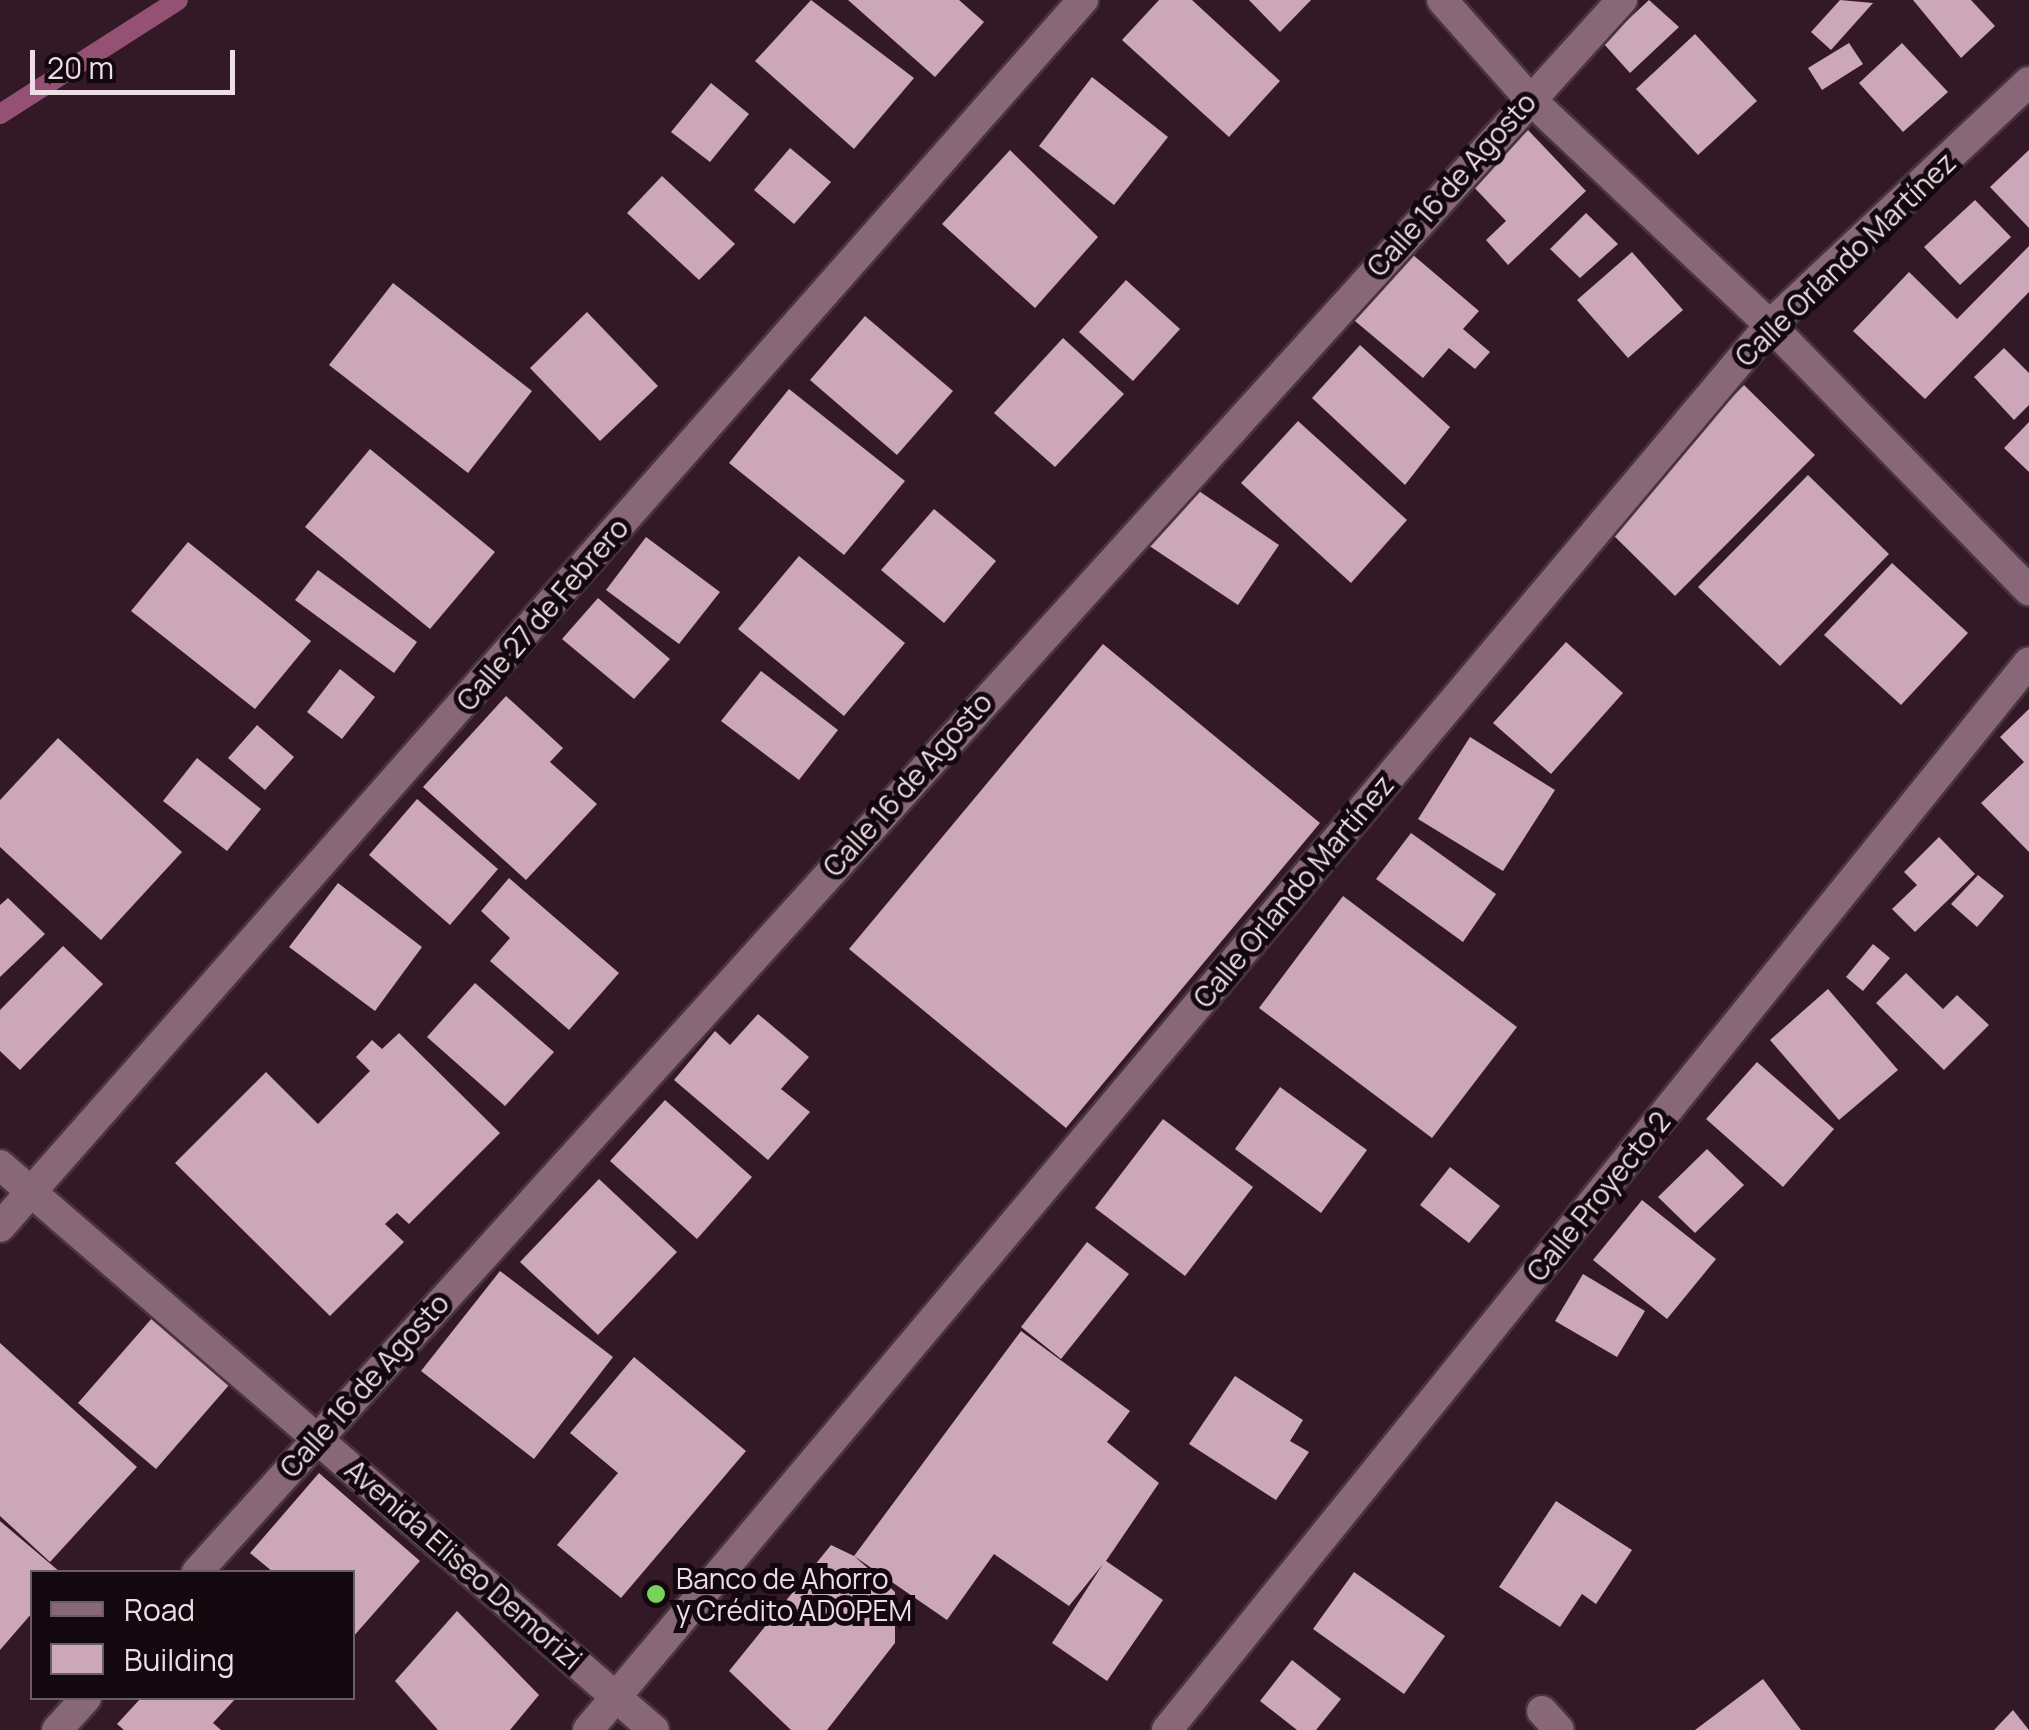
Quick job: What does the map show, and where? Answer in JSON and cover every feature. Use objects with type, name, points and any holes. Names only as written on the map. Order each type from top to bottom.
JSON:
[{"type":"street","name":"Calle 27 de Febrero","points":[[0,1227],[1083,0]]},
{"type":"street","points":[[1442,0],[1529,98],[1770,325],[2029,590]]},
{"type":"street","name":"Calle 16 de Agosto","points":[[198,1570],[1529,98],[1622,0]]},
{"type":"street","name":"Calle Orlando Martínez","points":[[588,1730],[1770,325],[2029,82]]},
{"type":"street","name":"Calle Proyecto 2","points":[[1167,1730],[2029,662]]},
{"type":"street","name":"Avenida Eliseo Demorizi","points":[[0,1165],[30,1196],[318,1435],[654,1730]]},
{"type":"street","points":[[57,1730],[84,1700]]},
{"type":"building","points":[[811,0],[914,78],[854,149],[755,61]]},
{"type":"building","points":[[848,0],[959,0],[984,22],[935,77]]},
{"type":"building","points":[[1159,0],[1192,0],[1280,81],[1229,137],[1122,40]]},
{"type":"building","points":[[1249,0],[1311,0],[1280,32]]},
{"type":"building","points":[[1649,0],[1679,27],[1630,73],[1603,43]]},
{"type":"building","points":[[1840,0],[1873,3],[1831,50],[1811,32]]},
{"type":"building","points":[[1913,0],[1971,0],[1995,26],[1961,58]]},
{"type":"building","points":[[1695,34],[1757,101],[1698,155],[1636,89]]},
{"type":"building","points":[[1849,43],[1863,64],[1822,90],[1808,68]]},
{"type":"building","points":[[1902,43],[1948,92],[1903,132],[1859,83]]},
{"type":"building","points":[[1092,77],[1168,137],[1114,205],[1039,146]]},
{"type":"building","points":[[711,83],[749,114],[710,162],[671,132]]},
{"type":"building","points":[[1528,130],[1586,191],[1508,265],[1486,240],[1506,221],[1470,183]]},
{"type":"building","points":[[790,148],[831,182],[794,224],[754,190]]},
{"type":"building","points":[[1010,150],[1098,237],[1035,308],[942,224]]},
{"type":"building","points":[[2029,150],[2029,228],[1990,187]]},
{"type":"building","points":[[662,176],[735,244],[699,280],[627,213]]},
{"type":"building","points":[[1975,200],[2011,237],[1960,285],[1924,247]]},
{"type":"building","points":[[1586,213],[1618,244],[1580,278],[1550,249]]},
{"type":"building","points":[[2029,246],[2029,292],[1925,399],[1853,331],[1909,272],[1957,319]]},
{"type":"building","points":[[1406,249],[1479,311],[1463,329],[1490,352],[1475,369],[1449,348],[1423,378],[1349,316]]},
{"type":"building","points":[[1632,252],[1683,310],[1628,358],[1577,300]]},
{"type":"building","points":[[1126,280],[1180,329],[1133,381],[1079,332]]},
{"type":"building","points":[[393,283],[532,391],[468,473],[329,365]]},
{"type":"building","points":[[587,312],[658,386],[600,441],[530,368]]},
{"type":"building","points":[[865,316],[953,391],[897,455],[810,380]]},
{"type":"building","points":[[1063,338],[1124,394],[1055,467],[994,413]]},
{"type":"building","points":[[1360,345],[1450,427],[1405,485],[1312,398]]},
{"type":"building","points":[[2004,348],[2029,373],[2029,405],[2014,420],[1974,377]]},
{"type":"building","points":[[1744,385],[1815,455],[1675,596],[1605,527]]},
{"type":"building","points":[[789,389],[905,481],[844,555],[729,463]]},
{"type":"building","points":[[1298,421],[1407,520],[1351,583],[1241,483]]},
{"type":"building","points":[[2029,422],[2029,472],[2004,448]]},
{"type":"building","points":[[370,449],[495,552],[430,629],[305,527]]},
{"type":"building","points":[[1808,475],[1889,554],[1780,666],[1698,587]]},
{"type":"building","points":[[1190,485],[1279,545],[1238,605],[1148,545]]},
{"type":"building","points":[[934,509],[996,561],[944,623],[881,570]]},
{"type":"building","points":[[646,537],[720,592],[679,644],[606,590]]},
{"type":"building","points":[[188,542],[311,641],[255,709],[131,611]]},
{"type":"building","points":[[799,556],[905,643],[844,716],[738,629]]},
{"type":"building","points":[[1892,563],[1968,633],[1901,705],[1824,635]]},
{"type":"building","points":[[318,570],[417,642],[394,673],[295,600]]},
{"type":"building","points":[[598,598],[670,659],[634,699],[562,639]]},
{"type":"building","points":[[1566,642],[1623,693],[1551,774],[1493,723]]},
{"type":"building","points":[[1103,644],[1320,823],[1066,1128],[849,949]]},
{"type":"building","points":[[340,669],[375,697],[342,739],[307,712]]},
{"type":"building","points":[[761,671],[838,730],[799,780],[721,721]]},
{"type":"building","points":[[506,696],[563,748],[550,762],[597,804],[526,880],[423,787]]},
{"type":"building","points":[[2029,709],[2029,852],[1981,803],[2024,762],[2000,737]]},
{"type":"building","points":[[257,725],[294,757],[265,790],[228,758]]},
{"type":"building","points":[[1470,737],[1555,790],[1503,871],[1418,819]]},
{"type":"building","points":[[58,738],[182,852],[101,940],[0,847],[0,800]]},
{"type":"building","points":[[197,758],[261,809],[227,851],[163,801]]},
{"type":"building","points":[[417,799],[498,869],[450,925],[369,855]]},
{"type":"building","points":[[1411,833],[1496,894],[1463,942],[1376,879]]},
{"type":"building","points":[[1939,837],[1975,874],[1915,932],[1892,909],[1917,885],[1904,872]]},
{"type":"building","points":[[1978,875],[2004,896],[1977,927],[1951,904]]},
{"type":"building","points":[[509,878],[619,973],[569,1030],[490,961],[510,938],[481,911]]},
{"type":"building","points":[[338,883],[422,947],[375,1011],[289,947]]},
{"type":"building","points":[[1343,896],[1517,1027],[1432,1138],[1259,1008]]},
{"type":"building","points":[[8,898],[45,934],[0,977],[0,905]]},
{"type":"building","points":[[1873,944],[1890,958],[1863,991],[1846,977]]},
{"type":"building","points":[[63,946],[103,984],[20,1070],[0,1051],[0,1010]]},
{"type":"building","points":[[1906,973],[1943,1009],[1957,995],[1989,1025],[1944,1070],[1876,1003]]},
{"type":"building","points":[[475,983],[554,1052],[505,1106],[427,1037]]},
{"type":"building","points":[[1828,989],[1898,1070],[1839,1120],[1770,1040]]},
{"type":"building","points":[[758,1014],[809,1057],[781,1089],[810,1112],[768,1160],[674,1080],[715,1031],[730,1045]]},
{"type":"building","points":[[399,1033],[500,1133],[409,1224],[397,1213],[385,1224],[404,1242],[330,1316],[175,1163],[266,1072],[318,1124],[370,1071],[356,1057],[372,1040],[382,1049]]},
{"type":"building","points":[[1757,1062],[1834,1129],[1783,1187],[1706,1119]]},
{"type":"building","points":[[1280,1087],[1367,1150],[1321,1213],[1235,1149]]},
{"type":"building","points":[[665,1100],[752,1177],[697,1239],[610,1161]]},
{"type":"building","points":[[1163,1119],[1253,1187],[1185,1276],[1095,1208]]},
{"type":"building","points":[[1707,1149],[1744,1185],[1695,1233],[1658,1197]]},
{"type":"building","points":[[1450,1167],[1500,1206],[1469,1243],[1420,1205]]},
{"type":"building","points":[[599,1179],[677,1252],[598,1335],[520,1262]]},
{"type":"building","points":[[1642,1200],[1716,1259],[1667,1319],[1593,1260]]},
{"type":"building","points":[[1087,1242],[1129,1274],[1061,1359],[1021,1327]]},
{"type":"building","points":[[500,1271],[613,1357],[534,1459],[421,1371]]},
{"type":"building","points":[[1583,1274],[1645,1311],[1617,1357],[1555,1321]]},
{"type":"building","points":[[153,1317],[230,1384],[156,1469],[78,1403]]},
{"type":"building","points":[[1021,1331],[1130,1411],[1107,1442],[1159,1483],[1106,1561],[1163,1600],[1107,1681],[1052,1643],[1103,1564],[1069,1606],[994,1554],[947,1620],[854,1556]]},
{"type":"building","points":[[0,1343],[137,1467],[50,1562],[0,1516]]},
{"type":"building","points":[[634,1357],[746,1451],[621,1598],[557,1545],[618,1473],[570,1433]]},
{"type":"building","points":[[1235,1376],[1303,1420],[1290,1441],[1309,1452],[1276,1500],[1189,1444]]},
{"type":"building","points":[[319,1473],[420,1561],[355,1635],[355,1570],[271,1570],[250,1553]]},
{"type":"building","points":[[1556,1501],[1632,1550],[1596,1604],[1582,1594],[1560,1627],[1499,1587]]},
{"type":"building","points":[[0,1521],[58,1570],[30,1570],[30,1615],[0,1650]]},
{"type":"building","points":[[831,1545],[854,1556],[895,1592],[895,1643],[827,1730],[791,1730],[729,1671]]},
{"type":"building","points":[[1354,1572],[1445,1636],[1404,1694],[1313,1629]]},
{"type":"building","points":[[457,1611],[539,1695],[510,1730],[438,1730],[395,1681]]},
{"type":"building","points":[[1292,1660],[1341,1699],[1316,1730],[1297,1730],[1260,1701]]},
{"type":"building","points":[[1763,1679],[1801,1730],[1695,1730]]},
{"type":"building","points":[[139,1700],[234,1700],[213,1723],[221,1730],[124,1730],[117,1724]]},
{"type":"building","points":[[2013,1710],[2029,1730],[1994,1730]]},
{"type":"waterway","points":[[0,114],[178,0]]},
{"type":"place","name":"Banco de Ahorro y Crédito ADOPEM","points":[[656,1594]]}]
